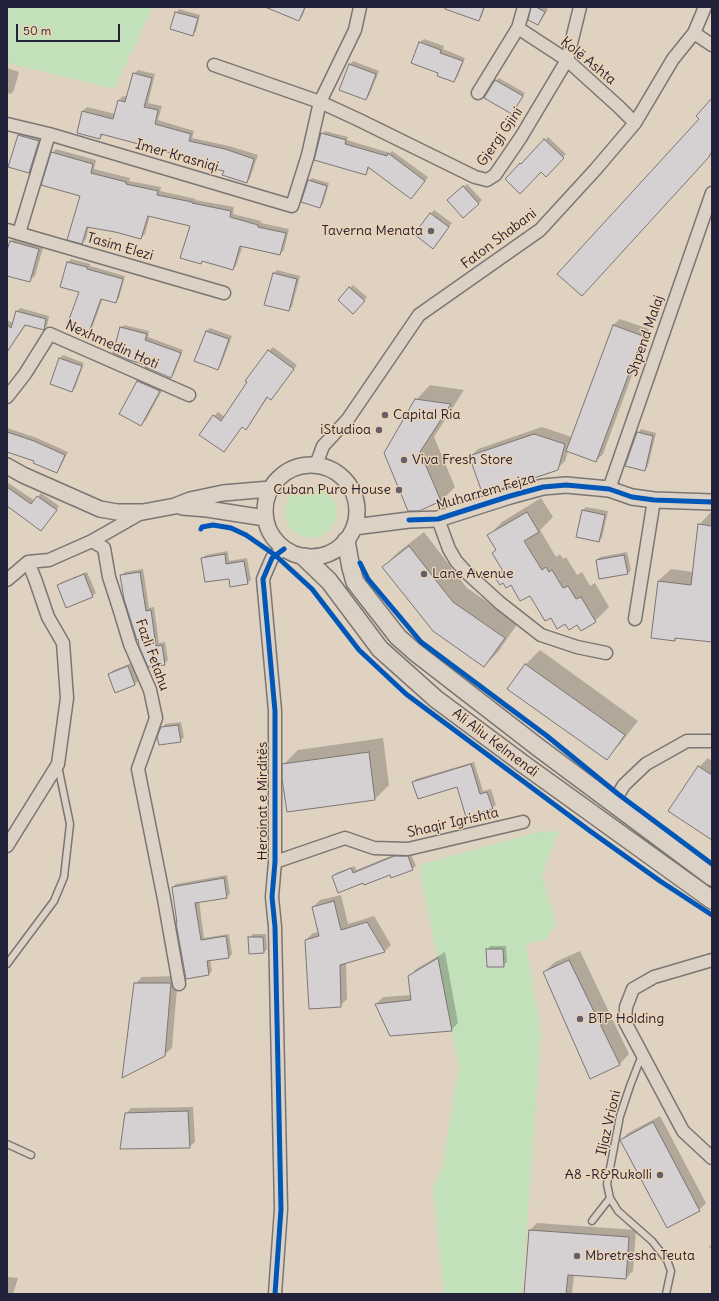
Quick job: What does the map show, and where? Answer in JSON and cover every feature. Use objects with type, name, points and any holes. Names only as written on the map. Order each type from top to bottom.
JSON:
[{"type":"main road","name":"Ali Aliu Kelmendi","points":[[350,534],[351,568],[355,582],[398,637],[415,652],[612,803],[712,877]]},
{"type":"main road","name":"Ali Aliu Kelmendi","points":[[304,557],[329,581],[380,649],[436,698],[538,776],[712,900]]},
{"type":"street","name":"Imer Krasniqi","points":[[49,134],[292,206],[308,155],[320,102],[355,30],[360,7]]},
{"type":"street","points":[[478,93],[518,28],[524,7]]},
{"type":"street","name":"Gjergj Gjini","points":[[320,102],[357,118],[475,177],[487,180],[495,175],[521,137],[567,60],[580,7]]},
{"type":"street","name":"Faton Shabani","points":[[316,465],[323,446],[348,419],[419,315],[540,230],[595,170],[635,123],[672,59],[694,33],[705,7]]},
{"type":"street","name":"Kolë Ashta","points":[[518,28],[567,60],[635,123]]},
{"type":"street","points":[[694,33],[712,45]]},
{"type":"street","points":[[214,65],[320,102]]},
{"type":"street","points":[[7,124],[49,134],[13,232]]},
{"type":"street","name":"Shpend Malaj","points":[[609,489],[712,193]]},
{"type":"street","name":"Tasim Elezi","points":[[13,232],[224,293]]},
{"type":"street","name":"Nexhmedin Hoti","points":[[7,397],[25,374],[50,334],[190,395]]},
{"type":"street","points":[[304,465],[316,465],[335,472],[345,480],[350,486],[357,506],[356,519],[350,534],[336,550],[325,555],[312,558],[292,554],[272,538],[265,518],[265,502],[270,489],[277,479],[287,471],[304,465]]},
{"type":"street","points":[[7,466],[23,475],[100,510],[117,512],[143,512],[175,506],[190,500],[223,493],[270,489]]},
{"type":"street","name":"Muharrem Fejza","points":[[350,534],[409,520],[438,519],[510,496],[543,488],[566,485],[609,489],[632,497],[654,500],[712,502]]},
{"type":"street","points":[[635,619],[654,500]]},
{"type":"street","points":[[175,506],[207,509],[265,518]]},
{"type":"street","points":[[7,580],[28,562],[49,560],[92,541],[143,512]]},
{"type":"street","points":[[438,519],[449,550],[456,562],[500,603],[541,635],[577,647],[606,653]]},
{"type":"street","name":"Fazli Fetahu","points":[[92,541],[104,548],[108,578],[130,644],[152,697],[156,718],[144,748],[138,770],[164,899],[179,984]]},
{"type":"street","name":"Heroinat e Mirditës","points":[[275,1294],[281,1210],[275,927],[272,897],[275,862],[275,712],[263,579],[272,558],[284,549]]},
{"type":"street","points":[[7,846],[58,764],[67,698],[63,643],[48,617],[28,562]]},
{"type":"street","points":[[612,803],[624,785],[646,764],[687,741],[712,741]]},
{"type":"street","name":"Shaqir Igrishta","points":[[275,862],[345,838],[374,848],[408,849],[523,822]]},
{"type":"street","points":[[712,960],[654,977],[633,989],[626,1007],[625,1022],[684,1131],[712,1158]]},
{"type":"lane","points":[[7,964],[54,901],[64,877],[70,824],[58,764]]},
{"type":"lane","name":"Iljaz Vrioni","points":[[610,1198],[608,1184],[620,1116],[642,1055]]},
{"type":"lane","points":[[7,1144],[32,1155]]},
{"type":"lane","points":[[592,1221],[610,1198],[618,1212],[652,1241],[667,1260],[671,1271],[666,1294]]},
{"type":"green space","points":[[7,7],[153,7],[114,89],[7,63]]},
{"type":"green space","points":[[306,486],[316,486],[330,493],[337,507],[337,517],[330,531],[316,538],[306,538],[296,534],[289,527],[285,517],[285,507],[289,497],[296,490]]},
{"type":"green space","points":[[542,831],[559,832],[542,874],[556,925],[545,940],[526,944],[541,1034],[522,1294],[444,1294],[433,1187],[443,1163],[459,1066],[419,865]]},
{"type":"building","points":[[265,7],[305,7],[299,21]]},
{"type":"building","points":[[445,7],[484,7],[479,21],[445,9]]},
{"type":"building","points":[[531,7],[536,7],[545,12],[538,25],[528,20]]},
{"type":"building","points":[[175,12],[198,18],[193,36],[170,29]]},
{"type":"building","points":[[419,42],[441,50],[440,53],[463,61],[454,82],[437,76],[438,73],[411,63]]},
{"type":"building","points":[[349,64],[376,74],[366,100],[339,90]]},
{"type":"building","points":[[133,73],[152,78],[144,107],[158,110],[155,124],[191,134],[189,141],[225,149],[254,159],[247,183],[222,175],[224,171],[203,166],[204,163],[161,150],[101,134],[100,139],[77,133],[82,111],[113,119],[118,100],[125,102]]},
{"type":"building","points":[[495,80],[523,96],[512,114],[484,98]]},
{"type":"building","points":[[712,98],[712,151],[709,157],[582,296],[557,274],[699,119],[696,116]]},
{"type":"building","points":[[321,133],[346,140],[345,144],[387,156],[388,153],[425,181],[411,199],[368,167],[366,175],[314,160]]},
{"type":"building","points":[[18,135],[39,141],[29,173],[8,167]]},
{"type":"building","points":[[544,139],[564,158],[546,177],[541,172],[520,194],[505,179]]},
{"type":"building","points":[[51,152],[93,164],[91,173],[126,182],[126,184],[158,191],[157,195],[231,211],[230,217],[258,225],[258,227],[286,233],[280,255],[240,246],[233,270],[202,261],[201,264],[180,258],[190,226],[148,216],[141,239],[87,227],[82,244],[67,240],[80,196],[41,185]]},
{"type":"building","points":[[308,180],[327,186],[320,208],[301,202]]},
{"type":"building","points":[[463,186],[479,204],[463,218],[447,200]]},
{"type":"building","name":"Taverna Menata","points":[[430,213],[449,227],[433,249],[414,234]]},
{"type":"building","points":[[10,241],[39,249],[30,282],[7,276],[7,250]]},
{"type":"building","points":[[67,262],[123,279],[116,303],[101,299],[89,332],[67,325],[79,292],[60,287]]},
{"type":"building","points":[[273,273],[297,279],[289,311],[264,305]]},
{"type":"building","points":[[349,287],[365,301],[353,314],[338,300]]},
{"type":"building","points":[[16,311],[46,319],[44,330],[25,325],[7,352],[7,325],[11,328]]},
{"type":"building","points":[[613,325],[643,336],[596,462],[566,451]]},
{"type":"building","points":[[120,327],[147,334],[145,340],[181,353],[171,378],[145,367],[146,365],[113,353]]},
{"type":"building","points":[[206,331],[229,339],[218,370],[194,361]]},
{"type":"building","points":[[268,350],[294,369],[271,400],[267,397],[246,430],[242,427],[224,452],[199,435],[213,415],[221,421],[247,382],[245,381]]},
{"type":"building","points":[[59,358],[82,366],[72,392],[50,384]]},
{"type":"building","points":[[137,381],[160,391],[141,426],[119,414]]},
{"type":"building","points":[[415,399],[451,404],[420,452],[441,501],[419,511],[408,511],[384,453]]},
{"type":"building","points":[[7,432],[34,441],[65,455],[57,473],[33,463],[34,461],[7,452]]},
{"type":"building","points":[[637,432],[653,436],[645,471],[625,466]]},
{"type":"building","points":[[534,434],[565,444],[558,470],[483,495],[469,456]]},
{"type":"building","points":[[7,487],[31,504],[37,496],[57,510],[41,531],[7,506]]},
{"type":"building","points":[[582,510],[605,515],[599,542],[576,537]]},
{"type":"building","points":[[527,512],[539,532],[524,541],[542,570],[546,567],[549,572],[552,570],[563,588],[568,586],[576,599],[581,597],[596,622],[581,631],[577,625],[569,630],[565,624],[557,629],[551,618],[545,621],[530,596],[520,601],[511,585],[506,588],[503,583],[500,585],[494,576],[503,571],[492,553],[496,550],[487,535]]},
{"type":"building","points":[[698,524],[712,526],[712,642],[675,638],[675,641],[651,638],[658,581],[691,585]]},
{"type":"building","points":[[409,546],[453,602],[505,638],[484,667],[433,631],[382,567]]},
{"type":"building","points":[[225,554],[226,564],[244,561],[248,584],[230,587],[229,579],[205,582],[201,558]]},
{"type":"building","points":[[624,555],[628,574],[599,579],[596,560]]},
{"type":"building","points":[[140,572],[146,611],[151,610],[156,646],[162,645],[165,665],[148,667],[139,646],[124,599],[120,575]]},
{"type":"building","points":[[84,574],[93,597],[66,608],[57,585]]},
{"type":"building","points":[[525,664],[625,735],[607,760],[507,689]]},
{"type":"building","points":[[128,666],[135,685],[115,693],[108,674]]},
{"type":"building","points":[[178,725],[181,742],[159,745],[157,737],[161,727]]},
{"type":"building","points":[[369,752],[375,800],[287,812],[282,779],[282,764]]},
{"type":"building","points":[[471,764],[480,794],[487,792],[493,809],[466,817],[457,787],[418,799],[412,782]]},
{"type":"building","points":[[698,766],[712,775],[712,840],[668,811]]},
{"type":"building","points":[[394,856],[408,856],[413,870],[391,878],[390,875],[364,885],[363,883],[338,893],[332,876],[351,868],[353,873]]},
{"type":"building","points":[[224,878],[227,898],[195,903],[201,940],[226,936],[229,958],[207,961],[209,975],[186,979],[176,923],[172,887]]},
{"type":"building","points":[[334,901],[341,930],[367,922],[385,952],[340,965],[341,1007],[309,1009],[305,940],[319,936],[312,907]]},
{"type":"building","points":[[248,937],[263,937],[264,953],[249,954]]},
{"type":"building","points":[[486,949],[503,949],[504,967],[487,967]]},
{"type":"building","points":[[438,958],[452,1031],[390,1036],[375,1004],[411,1000],[408,976]]},
{"type":"building","name":"BTP Holding","points":[[569,960],[620,1065],[590,1079],[543,972]]},
{"type":"building","points":[[134,983],[171,983],[165,1056],[122,1078]]},
{"type":"building","points":[[188,1111],[190,1148],[120,1149],[125,1113]]},
{"type":"building","name":"A8 -R&Rukolli","points":[[653,1122],[700,1211],[667,1228],[620,1140]]},
{"type":"building","name":"Mbretresha Teuta","points":[[529,1230],[629,1237],[626,1279],[568,1275],[566,1294],[524,1294]]},
{"type":"cycle path","points":[[409,520],[438,519],[543,487],[566,485],[609,489],[632,497],[654,500],[712,502]]},
{"type":"cycle path","points":[[201,529],[202,527],[213,525],[231,528],[246,535],[275,555],[312,589],[359,650],[406,694],[590,831],[660,881],[712,915]]},
{"type":"cycle path","points":[[275,1294],[281,1209],[275,927],[272,897],[275,862],[275,711],[263,579],[272,558],[284,549]]},
{"type":"cycle path","points":[[360,563],[368,579],[421,642],[547,736],[618,794],[712,864]]},
{"type":"place","name":"Taverna Menata","points":[[431,231]]},
{"type":"place","name":"Capital Ria","points":[[385,415]]},
{"type":"place","name":"iStudioa","points":[[379,430]]},
{"type":"place","name":"Viva Fresh Store","points":[[404,460]]},
{"type":"place","name":"Cuban Puro House","points":[[399,490]]},
{"type":"place","name":"Lane Avenue","points":[[424,574]]},
{"type":"place","name":"BTP Holding","points":[[580,1019]]},
{"type":"place","name":"A8 -R&Rukolli","points":[[660,1175]]},
{"type":"place","name":"Mbretresha Teuta","points":[[577,1256]]}]
